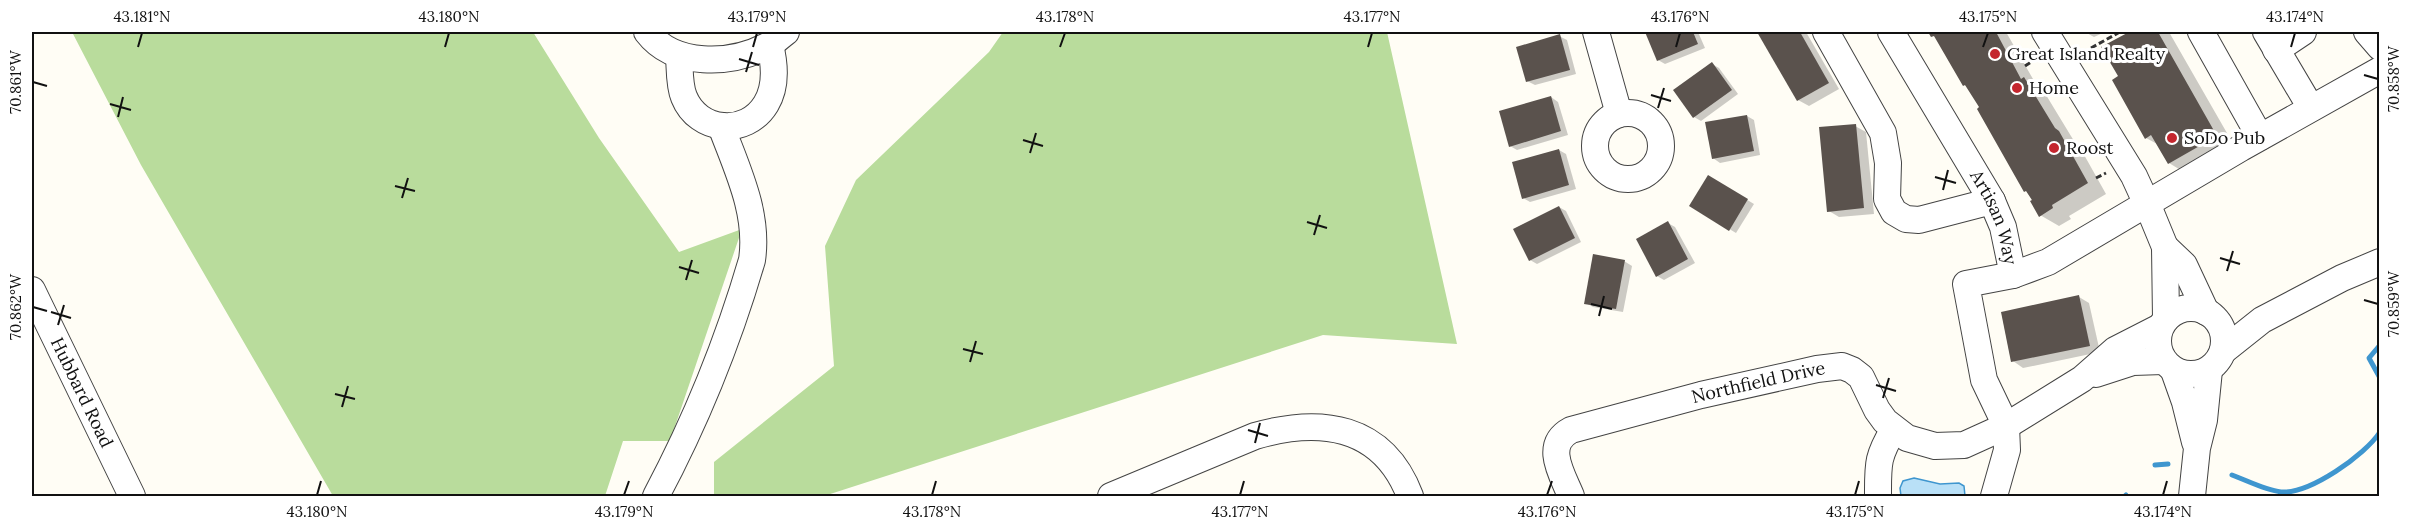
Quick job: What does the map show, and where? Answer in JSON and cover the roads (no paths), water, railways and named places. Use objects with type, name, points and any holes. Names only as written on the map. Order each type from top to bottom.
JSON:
[{"type":"street","points":[[647,32],[655,42],[680,56],[716,60],[745,56],[778,38]]},
{"type":"street","points":[[1596,32],[1619,114]]},
{"type":"street","points":[[1826,32],[1883,133],[1888,164],[1887,199],[1894,212],[1906,219],[1919,220],[1992,201]]},
{"type":"street","name":"Artisan Way","points":[[1891,32],[1992,201],[2003,227],[2013,275],[2064,253],[2146,203],[2379,70]]},
{"type":"street","points":[[2045,32],[2134,176],[2165,247],[2184,265],[2223,334],[2196,448],[2192,496]]},
{"type":"street","points":[[2201,32],[2260,137]]},
{"type":"street","points":[[2303,32],[2271,41],[2311,108]]},
{"type":"street","points":[[2367,32],[2379,47]]},
{"type":"street","points":[[680,56],[683,94],[689,108],[700,119],[714,125],[744,124],[766,104],[774,83],[774,61],[778,38]]},
{"type":"street","points":[[656,496],[678,455],[711,380],[752,260],[754,239],[750,206],[721,126]]},
{"type":"street","points":[[2165,247],[2163,323],[2157,344],[2185,402],[2196,448]]},
{"type":"street","points":[[2168,366],[2191,375],[2216,361],[2262,320],[2342,278],[2379,262]]},
{"type":"street","points":[[1994,496],[2007,450],[2006,426],[1983,380],[1966,284],[2013,275]]},
{"type":"street","name":"Hubbard Road","points":[[32,290],[132,496]]},
{"type":"street","points":[[2163,323],[2181,309],[2198,308],[2211,315],[2262,320]]},
{"type":"street","name":"Northfield Drive","points":[[1571,496],[1556,456],[1561,435],[1571,430],[1701,395],[1817,369],[1842,366],[1861,377],[1877,410],[1894,429],[1920,443],[1949,447],[1978,441],[2006,426],[2082,379],[2115,350],[2163,323]]},
{"type":"street","name":"Northfield Drive","points":[[2082,379],[2133,362],[2168,366]]},
{"type":"street","points":[[1111,496],[1140,491],[1255,436],[1275,430],[1320,426],[1362,437],[1380,450],[1394,465],[1410,496]]},
{"type":"street","points":[[1878,496],[1878,463],[1881,450],[1894,429]]},
{"type":"water","points":[[1914,478],[1940,484],[1959,483],[1964,486],[1965,496],[1901,496],[1900,488],[1903,481]]},
{"type":"waterway","points":[[2380,345],[2369,358],[2380,378]]},
{"type":"waterway","points":[[2232,475],[2281,492],[2307,487],[2350,462],[2380,432]]},
{"type":"waterway","points":[[2155,465],[2168,464]]},
{"type":"place","name":"Great Island Realty","points":[[1995,54]]},
{"type":"place","name":"Home","points":[[2017,88]]},
{"type":"place","name":"SoDo Pub","points":[[2172,138]]},
{"type":"place","name":"Roost","points":[[2054,148]]}]
